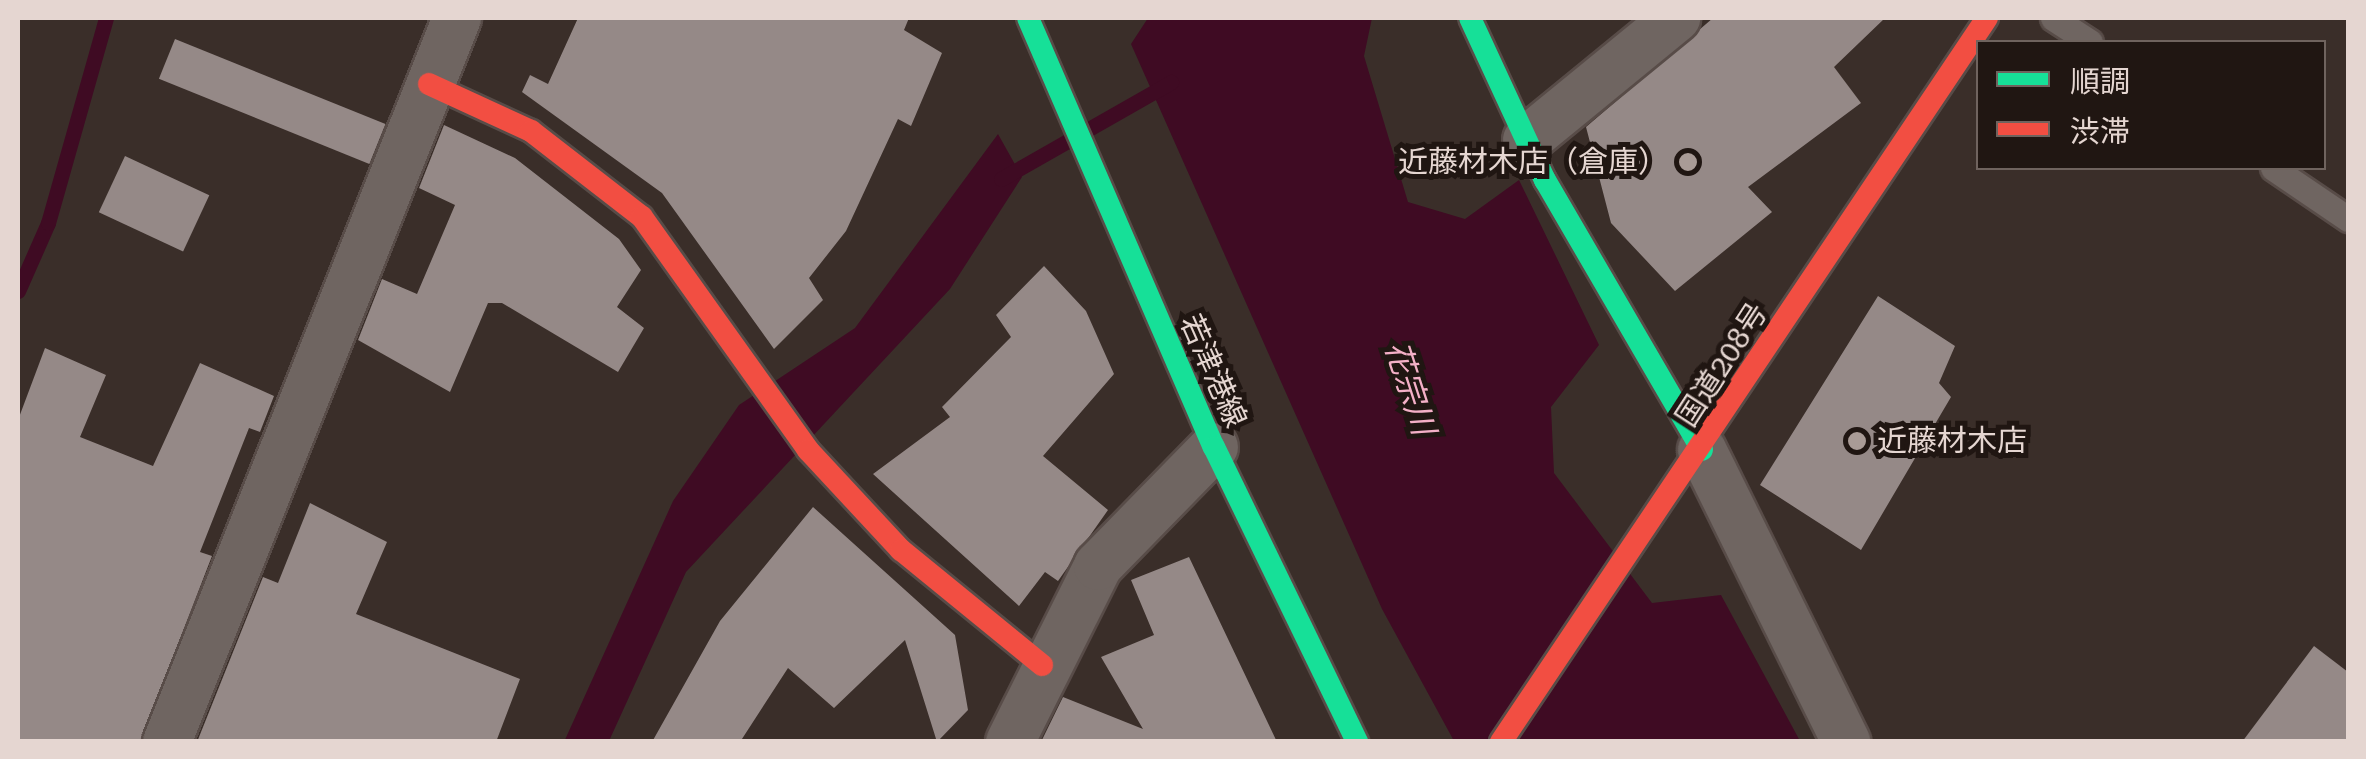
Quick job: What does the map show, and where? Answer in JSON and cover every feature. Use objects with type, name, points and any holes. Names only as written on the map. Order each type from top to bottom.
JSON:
[{"type":"main road","name":"若津港線","points":[[1028,18],[1214,447],[1358,742]]},
{"type":"main road","points":[[1470,18],[1526,140],[1693,462]]},
{"type":"main road","name":"国道208号","points":[[1502,742],[1987,18]]},
{"type":"main road","points":[[430,84],[531,131],[642,217],[806,446],[902,550],[1042,665]]},
{"type":"street","points":[[167,742],[457,18]]},
{"type":"street","points":[[1526,140],[1676,18]]},
{"type":"street","points":[[1010,742],[1042,665],[1098,566],[1214,447]]},
{"type":"street","points":[[1693,462],[1846,742]]},
{"type":"lane","points":[[2053,18],[2087,40]]},
{"type":"lane","points":[[2276,170],[2348,219]]},
{"type":"water","name":"花宗川","points":[[1148,18],[1372,18],[1364,56],[1408,202],[1465,219],[1519,180],[1599,345],[1551,407],[1554,473],[1652,603],[1721,595],[1800,741],[1454,741],[1382,609],[1131,44]]},
{"type":"water","points":[[998,134],[1022,177],[950,289],[686,572],[609,741],[564,742],[673,501],[739,405],[855,328]]},
{"type":"building","points":[[578,18],[909,18],[904,30],[942,53],[911,126],[898,119],[846,231],[809,278],[823,300],[774,349],[662,193],[522,92],[530,75],[548,84]]},
{"type":"building","name":"近藤材木店（倉庫）","points":[[1713,18],[1885,18],[1834,67],[1861,103],[1748,187],[1772,212],[1675,291],[1611,223],[1586,127]]},
{"type":"building","points":[[175,39],[385,124],[369,164],[159,79]]},
{"type":"building","points":[[444,125],[515,158],[619,239],[641,270],[617,307],[644,328],[618,372],[502,303],[488,303],[450,392],[358,340],[382,279],[417,294],[455,205],[419,188]]},
{"type":"building","points":[[125,156],[209,195],[183,251],[99,212]]},
{"type":"building","points":[[1044,266],[1086,311],[1114,374],[1043,456],[1108,510],[1058,581],[1045,572],[1019,606],[873,474],[950,417],[942,407],[1011,337],[996,315]]},
{"type":"building","name":"近藤材木店","points":[[1878,296],[1955,346],[1939,383],[1951,397],[1861,550],[1760,485]]},
{"type":"building","points":[[45,348],[106,375],[80,437],[153,466],[200,363],[274,396],[260,432],[249,428],[200,552],[212,556],[140,742],[18,742],[18,420]]},
{"type":"building","points":[[310,503],[387,542],[356,614],[520,679],[496,742],[197,742],[263,577],[278,583]]},
{"type":"building","points":[[813,507],[955,635],[968,710],[937,742],[905,640],[834,708],[788,668],[740,742],[652,742],[720,621]]},
{"type":"building","points":[[1189,557],[1277,742],[1041,742],[1063,697],[1143,729],[1101,657],[1154,635],[1131,580]]},
{"type":"building","points":[[2314,646],[2348,672],[2348,742],[2242,742]]},
{"type":"waterway","points":[[18,291],[48,223],[106,18]]},
{"type":"waterway","points":[[1001,179],[1171,82]]},
{"type":"traffic: fast","points":[[1028,18],[1214,447],[1357,742]]},
{"type":"traffic: fast","points":[[1470,18],[1545,180],[1702,450]]},
{"type":"traffic: jam","points":[[1501,742],[1987,18]]},
{"type":"traffic: jam","points":[[429,84],[531,131],[642,217],[808,450],[901,550],[1042,665]]},
{"type":"place","name":"近藤材木店（倉庫）","points":[[1688,162]]},
{"type":"place","name":"近藤材木店","points":[[1857,441]]}]
